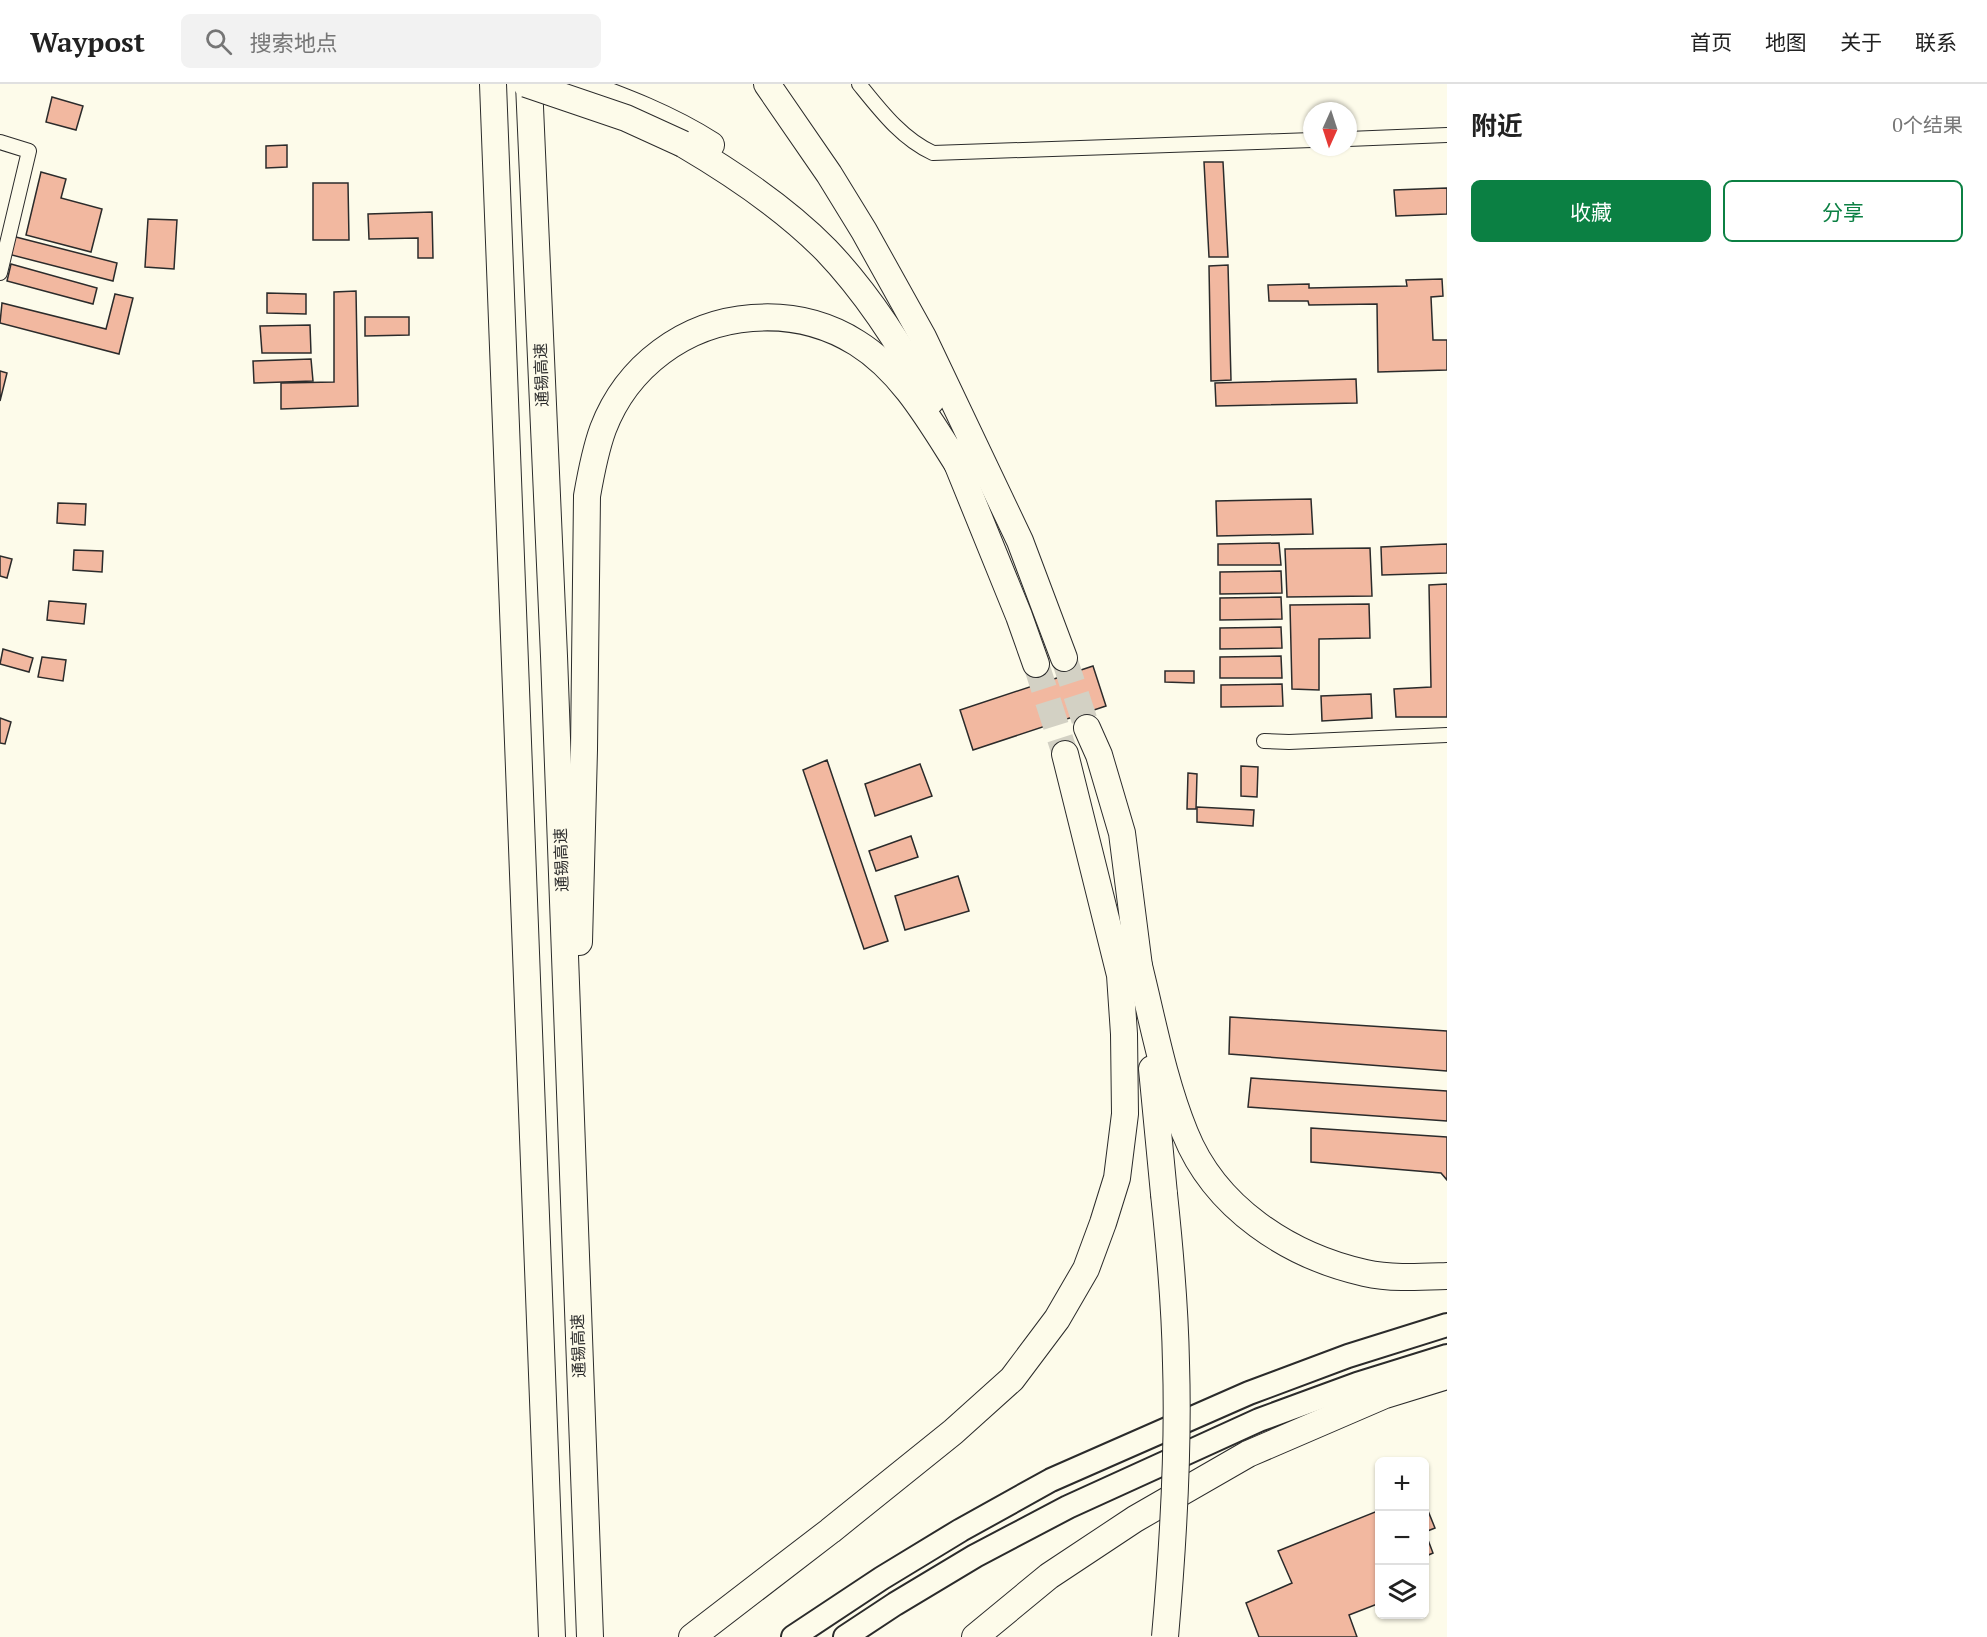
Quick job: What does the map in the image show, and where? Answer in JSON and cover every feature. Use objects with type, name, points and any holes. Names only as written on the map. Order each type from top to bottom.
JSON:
[{"type":"highway","points":[[479,84],[505,404]]},
{"type":"highway","points":[[492,84],[552,1637]]},
{"type":"highway","points":[[528,84],[686,138],[754,173],[826,231],[886,303],[915,346],[973,443]]},
{"type":"highway","name":"通锡高速","points":[[528,84],[553,644],[590,1637]]},
{"type":"highway","points":[[577,84],[652,113],[754,190],[826,250],[886,325],[912,366],[932,404],[1019,616],[1036,664]]},
{"type":"highway","points":[[767,84],[829,174],[864,231],[923,337],[1020,541],[1065,658]]},
{"type":"highway","points":[[571,1152],[585,750],[587,496],[594,459],[604,427],[619,399],[634,377],[656,354],[680,338],[706,326],[734,319],[767,317],[803,320],[833,330],[858,343],[883,364],[908,390],[958,465]]},
{"type":"highway","points":[[1088,728],[1099,755],[1122,833],[1130,970],[1155,1097],[1162,1367],[1159,1544],[1151,1637]]},
{"type":"highway","points":[[1065,754],[1130,970],[1166,1078],[1186,1135],[1209,1177],[1243,1214],[1282,1242],[1321,1261],[1367,1274],[1411,1277],[1447,1276]]},
{"type":"highway","points":[[692,1637],[830,1531],[953,1432],[1011,1379],[1057,1320],[1086,1269],[1104,1223],[1117,1178],[1125,1114],[1124,1034],[1130,970]]},
{"type":"highway","points":[[1159,1195],[1172,1269],[1176,1364],[1172,1555],[1165,1637]]},
{"type":"highway","points":[[975,1637],[1048,1576],[1135,1519],[1248,1454],[1385,1395],[1447,1376]]},
{"type":"main road","points":[[793,1637],[951,1536],[1051,1480],[1249,1393],[1348,1356],[1447,1325]]},
{"type":"main road","points":[[844,1637],[964,1562],[1068,1507],[1259,1420],[1357,1384],[1447,1356]]},
{"type":"street","points":[[860,84],[884,114],[918,146],[933,153],[1303,140]]},
{"type":"street","points":[[1357,139],[1447,135]]},
{"type":"street","points":[[0,142],[29,151],[0,273]]},
{"type":"street","points":[[1264,741],[1289,742],[1447,735]]},
{"type":"building","points":[[52,97],[83,106],[76,130],[46,122]]},
{"type":"building","points":[[287,145],[287,167],[266,168],[266,146]]},
{"type":"building","points":[[1204,162],[1223,162],[1228,257],[1209,257]]},
{"type":"building","points":[[41,172],[66,179],[61,198],[102,209],[91,252],[26,235]]},
{"type":"building","points":[[313,183],[348,183],[349,240],[313,240]]},
{"type":"building","points":[[1447,188],[1447,214],[1396,216],[1394,190]]},
{"type":"building","points":[[432,212],[433,258],[418,258],[418,238],[369,239],[368,214]]},
{"type":"building","points":[[148,219],[177,220],[174,269],[145,267]]},
{"type":"building","points":[[12,236],[117,263],[113,281],[8,254]]},
{"type":"building","points":[[11,264],[97,288],[93,304],[7,281]]},
{"type":"building","points":[[1228,265],[1231,380],[1211,381],[1209,266]]},
{"type":"building","points":[[1442,279],[1443,296],[1431,297],[1433,340],[1447,340],[1447,370],[1378,372],[1377,304],[1309,305],[1308,301],[1269,301],[1268,285],[1309,284],[1309,288],[1407,286],[1406,280]]},
{"type":"building","points":[[356,291],[358,406],[281,409],[281,383],[334,382],[334,292]]},
{"type":"building","points":[[267,293],[306,294],[306,314],[267,313]]},
{"type":"building","points":[[115,294],[133,298],[119,354],[0,323],[2,303],[106,329]]},
{"type":"building","points":[[365,317],[409,317],[409,335],[365,336]]},
{"type":"building","points":[[310,325],[311,353],[262,353],[260,326]]},
{"type":"building","points":[[311,359],[313,381],[254,383],[253,361]]},
{"type":"building","points":[[0,371],[7,373],[0,401]]},
{"type":"building","points":[[1356,379],[1357,403],[1216,406],[1215,383]]},
{"type":"building","points":[[1311,499],[1313,534],[1217,536],[1216,501]]},
{"type":"building","points":[[58,503],[86,504],[85,525],[57,523]]},
{"type":"building","points":[[1279,543],[1281,565],[1218,565],[1218,544]]},
{"type":"building","points":[[1447,544],[1447,573],[1382,575],[1381,547]]},
{"type":"building","points":[[1370,548],[1372,596],[1287,597],[1285,549]]},
{"type":"building","points":[[74,550],[103,551],[102,572],[73,570]]},
{"type":"building","points":[[0,556],[12,559],[7,578],[0,576]]},
{"type":"building","points":[[1281,571],[1282,593],[1220,594],[1220,572]]},
{"type":"building","points":[[1447,584],[1447,717],[1396,717],[1394,689],[1431,687],[1429,585]]},
{"type":"building","points":[[1281,597],[1282,619],[1220,620],[1220,598]]},
{"type":"building","points":[[49,601],[86,604],[84,624],[47,620]]},
{"type":"building","points":[[1369,604],[1370,638],[1319,639],[1319,690],[1292,689],[1290,605]]},
{"type":"building","points":[[1281,627],[1282,648],[1220,649],[1220,628]]},
{"type":"building","points":[[3,649],[33,658],[29,672],[0,664]]},
{"type":"building","points":[[1281,656],[1282,678],[1220,678],[1220,657]]},
{"type":"building","points":[[42,657],[66,660],[63,681],[38,677]]},
{"type":"building","points":[[1093,666],[1106,706],[973,750],[960,710]]},
{"type":"building","points":[[1165,671],[1194,671],[1194,683],[1165,682]]},
{"type":"building","points":[[1282,684],[1283,706],[1221,707],[1221,685]]},
{"type":"building","points":[[1371,694],[1372,718],[1322,721],[1321,696]]},
{"type":"building","points":[[0,718],[11,722],[5,744],[0,743]]},
{"type":"building","points":[[827,760],[888,941],[864,949],[803,770]]},
{"type":"building","points":[[920,764],[932,796],[875,816],[865,784]]},
{"type":"building","points":[[1241,766],[1258,767],[1257,797],[1241,796]]},
{"type":"building","points":[[1188,773],[1197,774],[1196,809],[1187,809]]},
{"type":"building","points":[[1197,807],[1254,810],[1253,826],[1197,822]]},
{"type":"building","points":[[911,836],[918,857],[876,871],[869,851]]},
{"type":"building","points":[[958,876],[969,911],[905,930],[895,896]]},
{"type":"building","points":[[1230,1017],[1447,1031],[1447,1071],[1229,1054]]},
{"type":"building","points":[[1251,1078],[1447,1091],[1447,1121],[1248,1107]]},
{"type":"building","points":[[1311,1128],[1447,1137],[1447,1180],[1441,1173],[1311,1162]]},
{"type":"building","points":[[1375,1512],[1375,1605],[1349,1615],[1357,1637],[1259,1637],[1246,1603],[1292,1583],[1278,1551]]},
{"type":"building","points":[[1429,1513],[1435,1528],[1429,1530]]},
{"type":"building","points":[[1429,1542],[1433,1553],[1429,1555]]},
{"type":"tunnel","points":[[1064,658],[1087,728]]},
{"type":"tunnel","points":[[1036,664],[1065,754]]}]
